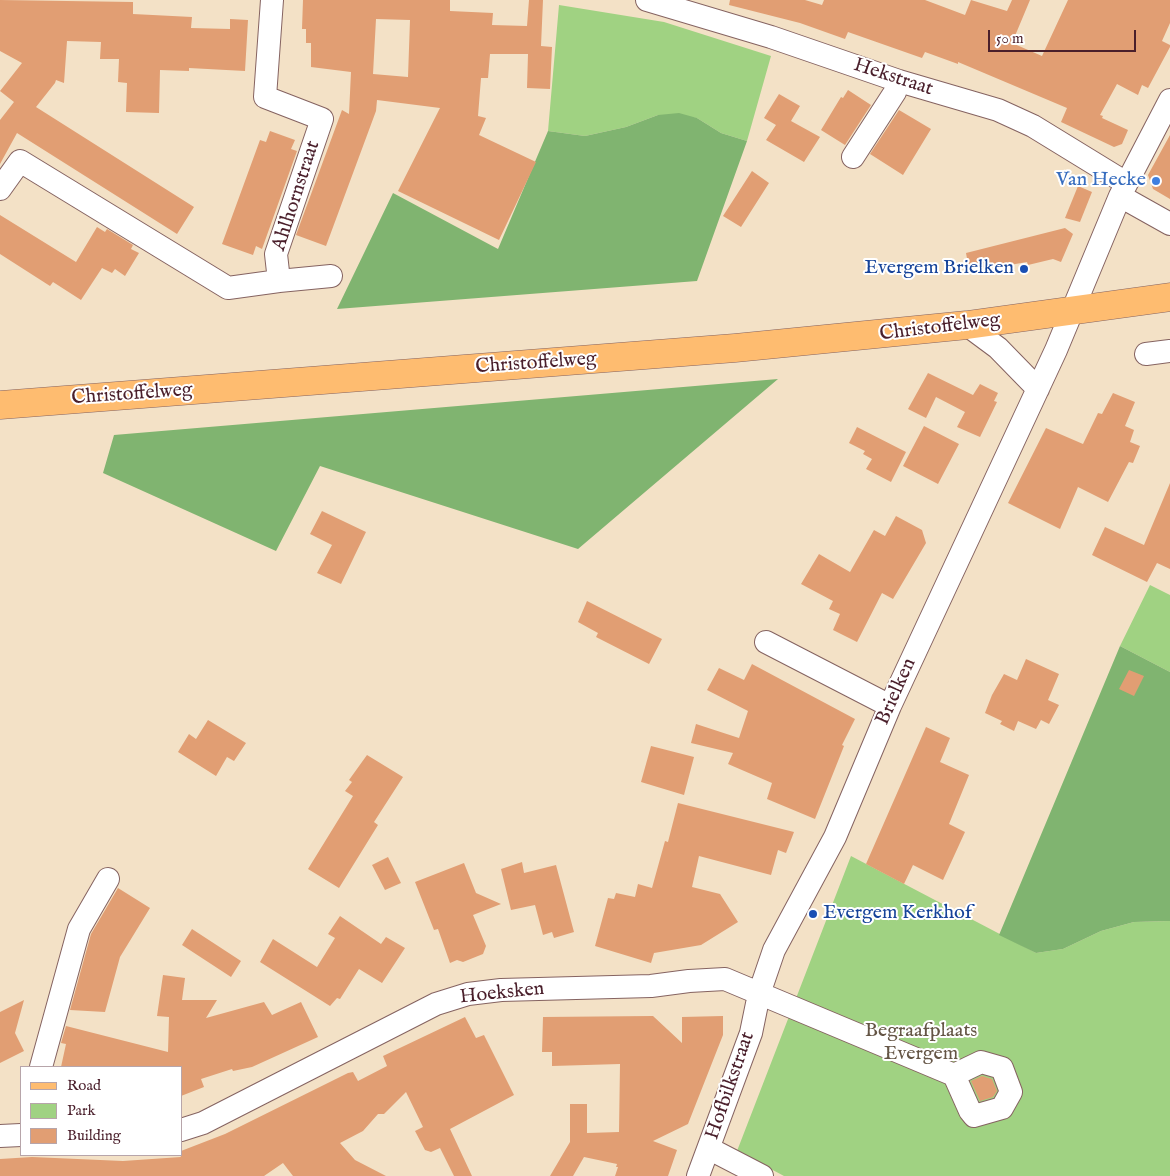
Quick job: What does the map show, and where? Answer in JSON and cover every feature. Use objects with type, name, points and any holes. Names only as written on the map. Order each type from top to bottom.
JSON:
[{"type":"main road","name":"Christoffelweg","points":[[0,405],[735,348],[967,325],[1170,297]]},
{"type":"street","name":"Ahlhornstraat","points":[[0,189],[20,161],[228,288],[279,281],[276,254],[322,119],[265,97],[272,0]]},
{"type":"street","name":"Hekstraat","points":[[647,0],[771,37],[899,81],[1016,117],[1170,224]]},
{"type":"street","points":[[853,157],[899,81]]},
{"type":"street","name":"Brielken","points":[[759,994],[774,950],[835,837],[890,706],[1038,389],[1123,190],[1170,100]]},
{"type":"street","points":[[279,281],[331,276]]},
{"type":"street","points":[[967,325],[998,348],[1038,389]]},
{"type":"street","points":[[1146,354],[1170,351]]},
{"type":"street","points":[[766,642],[890,706]]},
{"type":"street","points":[[41,1066],[79,929],[108,879]]},
{"type":"street","name":"Hoeksken","points":[[182,1130],[203,1123],[436,1004],[468,994],[501,990],[651,986],[689,980],[725,979],[954,1075]]},
{"type":"street","name":"Hofbilkstraat","points":[[698,1176],[710,1149],[750,1033],[759,994]]},
{"type":"street","points":[[0,1136],[20,1136]]},
{"type":"street","points":[[710,1149],[762,1176]]},
{"type":"green space","points":[[559,5],[664,22],[771,56],[747,141],[721,133],[697,118],[658,115],[626,127],[585,136],[548,131]]},
{"type":"green space","points":[[679,113],[697,118],[721,133],[747,141],[697,281],[337,309],[393,193],[498,249],[548,131],[585,136],[626,127],[658,115]]},
{"type":"green space","points":[[778,379],[578,549],[320,466],[276,551],[103,473],[114,435]]},
{"type":"green space","points":[[1150,585],[1170,595],[1170,672],[1120,646]]},
{"type":"green space","points":[[1120,646],[1170,672],[1170,921],[1134,922],[1101,931],[1063,949],[1036,953],[999,935]]},
{"type":"green space","name":"Begraafplaats Evergem","points":[[851,856],[1036,953],[1063,949],[1101,931],[1134,922],[1170,921],[1170,1176],[784,1176],[737,1151]]},
{"type":"building","points":[[0,0],[133,2],[133,14],[192,17],[191,28],[230,29],[230,19],[248,20],[245,71],[189,68],[189,71],[160,70],[159,113],[126,112],[127,83],[118,82],[119,59],[100,59],[101,42],[67,41],[64,83],[56,80],[36,107],[194,207],[177,234],[17,133],[0,164],[0,120],[14,102],[0,91],[22,63],[0,51]]},
{"type":"building","points":[[303,0],[450,0],[450,11],[493,13],[492,25],[527,26],[529,0],[543,0],[541,46],[552,47],[550,89],[527,88],[528,54],[490,54],[488,78],[481,78],[478,116],[486,118],[479,135],[536,162],[499,240],[398,191],[440,108],[377,100],[376,111],[326,246],[296,235],[342,110],[349,114],[351,72],[311,67],[311,43],[306,43],[306,29],[302,29]],"holes":[[[376,19],[410,20],[408,77],[373,74]]]},
{"type":"building","points":[[730,0],[805,0],[822,5],[824,0],[925,0],[965,15],[971,0],[1007,11],[1012,0],[1030,0],[1012,43],[1042,56],[1068,0],[1170,0],[1170,23],[1162,41],[1170,45],[1170,47],[1148,88],[1142,85],[1138,95],[1117,84],[1100,115],[1103,116],[1102,118],[1128,130],[1122,144],[1114,147],[1061,122],[1067,108],[958,62],[958,64],[925,52],[922,58],[848,32],[845,39],[800,23],[729,5]]},
{"type":"building","points":[[848,90],[871,105],[845,145],[821,130],[841,97],[843,98]]},
{"type":"building","points":[[779,94],[800,106],[791,121],[820,137],[804,162],[766,140],[776,125],[764,118]]},
{"type":"building","points":[[899,110],[931,129],[903,175],[870,154]]},
{"type":"building","points":[[270,131],[295,140],[291,149],[297,151],[262,249],[256,246],[253,255],[222,244],[260,140],[266,142]]},
{"type":"building","points":[[1170,135],[1170,199],[1153,189],[1148,175]]},
{"type":"building","points":[[752,171],[769,183],[741,227],[723,216]]},
{"type":"building","points":[[1078,186],[1092,192],[1080,222],[1065,218]]},
{"type":"building","points":[[0,215],[76,262],[97,227],[105,232],[107,229],[133,245],[131,249],[139,253],[125,276],[115,269],[112,273],[102,268],[81,300],[53,282],[50,286],[0,254]]},
{"type":"building","points":[[1065,228],[1073,234],[1061,262],[1053,259],[1028,265],[1027,262],[969,269],[966,253]]},
{"type":"building","points":[[928,373],[973,395],[980,384],[998,393],[994,401],[997,402],[980,437],[957,427],[965,412],[936,397],[926,418],[908,409]]},
{"type":"building","points":[[1113,393],[1135,402],[1125,426],[1134,430],[1130,442],[1140,446],[1133,463],[1129,462],[1108,502],[1078,487],[1060,529],[1008,503],[1046,428],[1083,444],[1098,413],[1102,414]]},
{"type":"building","points":[[924,426],[959,444],[938,484],[903,466]]},
{"type":"building","points":[[857,427],[906,452],[891,482],[866,469],[872,459],[863,454],[865,451],[849,443]]},
{"type":"building","points":[[1170,483],[1170,569],[1157,563],[1147,582],[1092,555],[1105,527],[1144,545]]},
{"type":"building","points":[[322,511],[366,532],[341,584],[317,573],[332,545],[310,534]]},
{"type":"building","points":[[896,516],[922,530],[926,543],[893,599],[882,593],[857,642],[833,630],[840,614],[829,609],[833,601],[801,584],[819,554],[850,572],[874,530],[885,536]]},
{"type":"building","points":[[587,601],[662,639],[649,664],[596,637],[598,633],[578,622]]},
{"type":"building","points":[[1026,659],[1059,674],[1048,700],[1059,705],[1049,724],[1041,720],[1036,729],[1018,721],[1014,731],[1000,724],[1002,721],[985,713],[992,695],[1004,674],[1017,680]]},
{"type":"building","points":[[752,664],[855,719],[842,745],[844,746],[815,819],[767,799],[772,783],[728,764],[733,753],[691,743],[696,724],[739,738],[748,711],[707,690],[719,668],[744,680]]},
{"type":"building","points":[[1129,670],[1144,676],[1134,696],[1119,689]]},
{"type":"building","points":[[208,720],[246,743],[234,761],[227,757],[216,776],[178,752],[189,734],[196,739]]},
{"type":"building","points":[[926,727],[950,738],[940,762],[969,775],[949,824],[965,832],[943,880],[913,865],[904,884],[866,864]]},
{"type":"building","points":[[651,746],[694,757],[684,795],[641,782]]},
{"type":"building","points":[[367,755],[403,777],[374,822],[378,825],[339,888],[308,869],[353,796],[345,791],[352,782],[349,780]]},
{"type":"building","points":[[678,803],[794,832],[786,853],[778,850],[771,875],[699,856],[692,887],[720,894],[738,922],[701,945],[654,953],[651,963],[595,946],[608,898],[614,899],[616,893],[635,897],[638,884],[652,888],[665,841],[668,842]]},
{"type":"building","points":[[388,857],[401,883],[385,890],[372,865]]},
{"type":"building","points":[[522,862],[524,873],[556,865],[574,932],[554,938],[552,932],[543,935],[535,905],[511,910],[501,869]]},
{"type":"building","points":[[464,863],[476,893],[501,904],[473,915],[486,946],[483,954],[463,962],[457,960],[450,963],[438,929],[434,930],[415,882]]},
{"type":"building","points":[[118,888],[150,908],[120,957],[105,1012],[70,1010],[91,934]]},
{"type":"building","points":[[340,916],[381,944],[386,937],[405,948],[382,983],[359,969],[340,999],[337,998],[330,1006],[260,962],[273,939],[317,967],[335,938],[328,934]]},
{"type":"building","points":[[192,929],[241,961],[231,977],[182,945]]},
{"type":"building","points":[[163,975],[185,978],[182,1000],[217,1000],[206,1018],[264,1002],[272,1015],[301,1002],[318,1037],[252,1067],[233,1071],[232,1069],[201,1079],[204,1087],[182,1096],[182,1066],[61,1066],[66,1044],[61,1043],[66,1026],[168,1052],[169,1017],[157,1016]]},
{"type":"building","points":[[24,1000],[15,1033],[24,1051],[0,1063],[0,1012]]},
{"type":"building","points":[[653,1016],[682,1043],[682,1017],[723,1016],[723,1035],[688,1124],[653,1141],[677,1150],[668,1176],[615,1176],[617,1164],[584,1157],[573,1176],[550,1176],[570,1142],[570,1104],[587,1104],[587,1133],[619,1132],[620,1064],[552,1066],[552,1052],[542,1052],[543,1017]]},
{"type":"building","points":[[465,1017],[476,1038],[484,1035],[514,1095],[450,1129],[472,1176],[454,1176],[440,1148],[431,1152],[425,1150],[415,1131],[423,1127],[406,1092],[384,1114],[378,1114],[363,1131],[340,1143],[355,1160],[386,1176],[293,1176],[283,1163],[264,1176],[0,1176],[0,1159],[32,1157],[123,1161],[181,1157],[182,1151],[225,1134],[348,1073],[353,1072],[358,1081],[387,1066],[383,1056]]},
{"type":"building","points":[[982,1076],[992,1079],[997,1091],[993,1097],[980,1101],[971,1081]]},
{"type":"place","name":"Van Hecke","points":[[1156,181]]},
{"type":"place","name":"Evergem Brielken","points":[[1024,269]]},
{"type":"place","name":"Evergem Kerkhof","points":[[813,914]]}]
